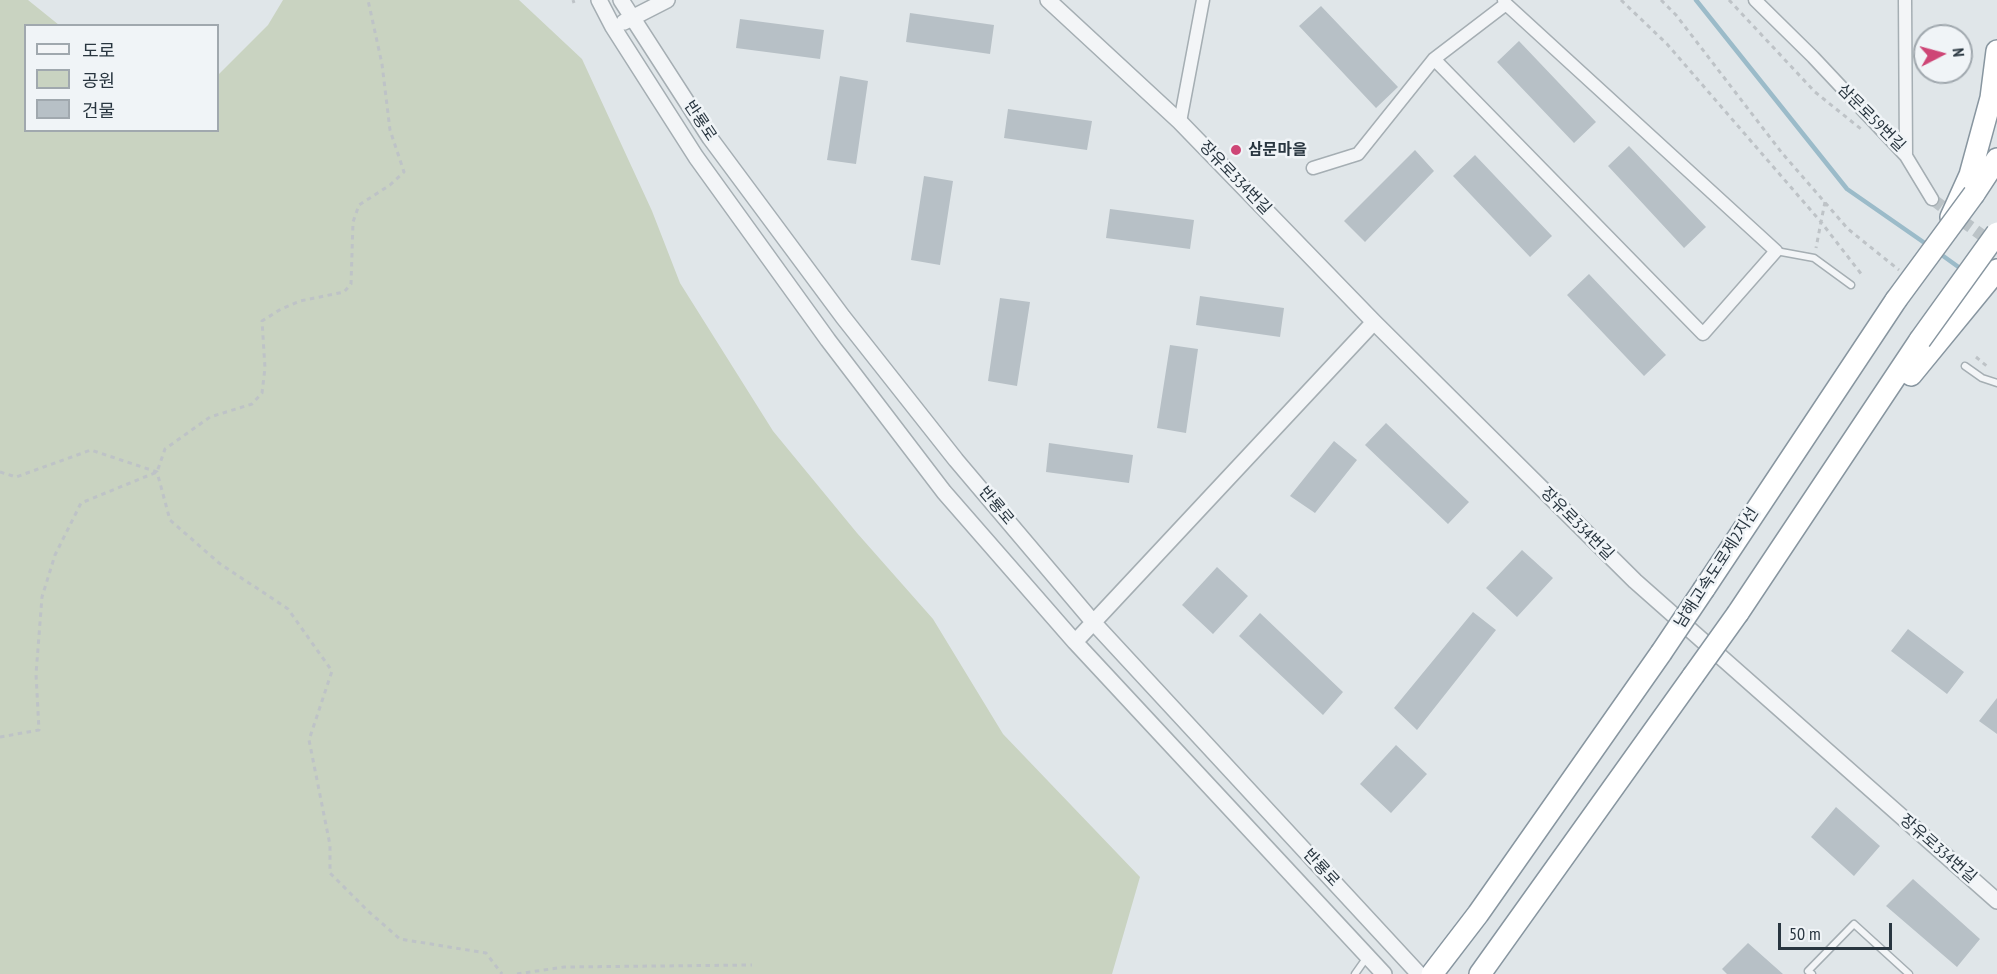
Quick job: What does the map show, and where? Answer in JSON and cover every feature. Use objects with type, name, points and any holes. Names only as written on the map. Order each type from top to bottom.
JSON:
[{"type":"highway","points":[[1942,237],[1970,175],[1991,98],[1997,51]]},
{"type":"highway","name":"남해고속도로제2지선","points":[[1432,974],[1478,914],[1661,653],[1896,300],[1997,159]]},
{"type":"highway","points":[[1480,974],[1738,613],[1920,340],[1997,232]]},
{"type":"highway","points":[[1845,453],[1997,270]]},
{"type":"street","points":[[613,27],[667,0]]},
{"type":"street","name":"장유로334번길","points":[[1048,0],[1180,122],[1374,322],[1635,581],[1997,901]]},
{"type":"street","points":[[1180,122],[1203,0]]},
{"type":"street","name":"삼문로59번길","points":[[1755,0],[1813,57],[1906,156]]},
{"type":"street","name":"삼문로59번길","points":[[1905,0],[1906,156]]},
{"type":"street","points":[[602,6],[624,1]]},
{"type":"street","name":"반룡로","points":[[624,1],[632,19],[710,138],[843,317],[956,460],[1094,623],[1419,974]]},
{"type":"street","points":[[1313,168],[1358,154],[1434,59],[1505,2],[1776,251],[1703,334],[1434,59]]},
{"type":"street","name":"반룡로","points":[[602,6],[696,157],[828,340],[944,492],[1076,642],[1384,974]]},
{"type":"street","points":[[1906,156],[1932,199]]},
{"type":"street","points":[[1076,642],[1374,322]]},
{"type":"lane","points":[[1776,251],[1814,258],[1851,285]]},
{"type":"lane","points":[[1965,366],[1982,378],[1997,383]]},
{"type":"lane","points":[[1812,974],[1808,971],[1854,924],[1908,974]]},
{"type":"lane","points":[[1355,974],[1368,956]]},
{"type":"path","points":[[368,0],[382,64],[390,130],[404,172],[390,185],[359,205],[352,222],[351,284],[344,292],[300,301],[262,321],[265,368],[262,393],[252,404],[210,417],[165,449],[157,472],[170,520],[219,563],[288,609],[332,671],[309,740],[330,845],[330,873],[400,939],[486,952],[502,974]]},
{"type":"path","points":[[1621,0],[1667,44],[1821,222],[1862,275]]},
{"type":"path","points":[[1661,0],[1782,153],[1848,230],[1899,270]]},
{"type":"path","points":[[1729,0],[1815,92],[1869,136]]},
{"type":"path","points":[[1814,258],[1825,202]]},
{"type":"path","points":[[0,472],[16,477],[91,450],[157,472]]},
{"type":"path","points":[[0,737],[39,730],[36,674],[42,597],[55,555],[81,503],[157,472]]},
{"type":"path","points":[[517,974],[564,967],[752,965]]},
{"type":"green space","points":[[0,0],[28,0],[58,24],[24,24],[24,132],[219,132],[219,74],[268,25],[283,0],[519,0],[582,59],[652,211],[680,283],[773,431],[857,533],[933,619],[1003,734],[1140,877],[1112,974],[0,974]]},
{"type":"building","points":[[1321,6],[1398,87],[1376,108],[1299,26]]},
{"type":"building","points":[[910,13],[994,25],[990,54],[906,42]]},
{"type":"building","points":[[740,19],[824,30],[820,59],[736,48]]},
{"type":"building","points":[[1519,41],[1596,122],[1574,143],[1497,62]]},
{"type":"building","points":[[840,76],[868,81],[856,164],[827,160]]},
{"type":"building","points":[[1008,109],[1092,121],[1087,150],[1004,138]]},
{"type":"building","points":[[1629,146],[1706,227],[1684,248],[1608,166]]},
{"type":"building","points":[[1415,150],[1434,171],[1365,242],[1344,221]]},
{"type":"building","points":[[1475,155],[1552,236],[1530,257],[1453,176]]},
{"type":"building","points":[[924,176],[953,181],[940,265],[911,260]]},
{"type":"building","points":[[1110,209],[1194,220],[1190,249],[1106,238]]},
{"type":"building","points":[[1589,274],[1666,355],[1644,376],[1567,295]]},
{"type":"building","points":[[1200,296],[1284,308],[1280,337],[1196,325]]},
{"type":"building","points":[[1000,298],[1030,302],[1017,386],[988,381]]},
{"type":"building","points":[[1170,345],[1198,349],[1186,433],[1157,428]]},
{"type":"building","points":[[1386,423],[1469,502],[1448,524],[1365,445]]},
{"type":"building","points":[[1334,441],[1357,460],[1315,513],[1290,496]]},
{"type":"building","points":[[1049,443],[1133,455],[1129,483],[1046,472]]},
{"type":"building","points":[[1522,550],[1553,578],[1517,617],[1486,588]]},
{"type":"building","points":[[1217,567],[1248,596],[1213,634],[1182,605]]},
{"type":"building","points":[[1473,612],[1496,630],[1417,730],[1394,708]]},
{"type":"building","points":[[1260,613],[1343,692],[1323,715],[1239,636]]},
{"type":"building","points":[[1908,629],[1964,672],[1947,694],[1891,651]]},
{"type":"building","points":[[1997,698],[1997,734],[1979,721]]},
{"type":"building","points":[[1396,745],[1427,774],[1391,813],[1360,784]]},
{"type":"building","points":[[1836,807],[1880,846],[1854,876],[1811,837]]},
{"type":"building","points":[[1913,879],[1980,939],[1957,967],[1886,906]]},
{"type":"building","points":[[1748,943],[1783,974],[1727,974],[1722,969]]},
{"type":"waterway","points":[[1696,0],[1847,189],[1929,246]]},
{"type":"waterway","points":[[1939,253],[1964,271]]},
{"type":"tunnel","points":[[1932,199],[1994,244]]},
{"type":"place","name":"삼문마을","points":[[1236,150]]}]
